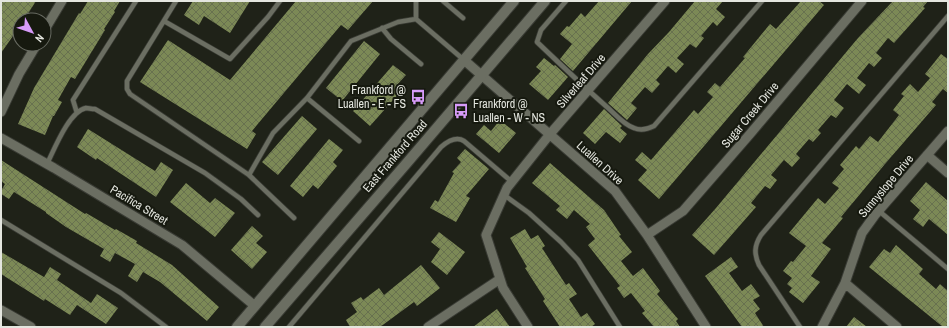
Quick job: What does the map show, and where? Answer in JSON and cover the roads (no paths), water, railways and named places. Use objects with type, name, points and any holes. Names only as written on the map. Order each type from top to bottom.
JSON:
[{"type":"main road","name":"East Frankford Road","points":[[237,327],[514,1]]},
{"type":"main road","name":"East Frankford Road","points":[[265,327],[544,1]]},
{"type":"street","points":[[52,18],[62,1]]},
{"type":"street","name":"Silverleaf Drive","points":[[528,327],[504,288],[486,234],[507,188],[550,134],[665,1]]},
{"type":"street","name":"Sugar Creek Drive","points":[[647,235],[683,211],[862,1]]},
{"type":"street","points":[[1,112],[19,74],[32,52]]},
{"type":"street","name":"Luallen Drive","points":[[464,60],[615,191],[647,235],[706,327]]},
{"type":"street","name":"Sunnyslope Drive","points":[[822,327],[845,283],[862,233],[878,211],[948,131]]},
{"type":"street","name":"Pacifica Street","points":[[1,138],[182,245],[255,306]]},
{"type":"street","points":[[927,155],[948,173]]},
{"type":"street","points":[[428,327],[500,279]]},
{"type":"street","points":[[845,283],[897,327]]},
{"type":"street","points":[[1,310],[31,327]]},
{"type":"lane","points":[[77,113],[73,100],[136,1]]},
{"type":"lane","points":[[176,1],[127,81],[127,89],[130,94],[249,175],[294,218]]},
{"type":"lane","points":[[164,21],[230,59],[268,17],[280,1]]},
{"type":"lane","points":[[416,1],[416,18],[464,60]]},
{"type":"lane","points":[[443,1],[464,18]]},
{"type":"lane","points":[[566,1],[541,30],[537,42],[588,91],[621,120],[634,129],[647,129],[654,126],[762,1]]},
{"type":"lane","points":[[800,327],[759,265],[755,257],[756,242],[761,234],[806,181],[948,16]]},
{"type":"lane","points":[[249,175],[273,133],[307,98],[351,41],[398,22],[416,18]]},
{"type":"lane","points":[[382,28],[391,39],[421,64]]},
{"type":"lane","points":[[307,98],[359,141]]},
{"type":"lane","points":[[47,164],[70,120],[85,108],[95,109],[205,172],[241,199],[258,215]]},
{"type":"lane","points":[[289,327],[441,147],[448,141],[460,139],[464,141],[512,182]]},
{"type":"lane","points":[[504,195],[529,214],[561,242],[578,260],[620,327]]},
{"type":"lane","points":[[878,211],[948,269]]},
{"type":"lane","points":[[1,220],[121,293],[166,327]]},
{"type":"place","name":"Frankford @ Luallen - E - FS","points":[[418,97]]},
{"type":"place","name":"Frankford @ Luallen - W - NS","points":[[461,111]]}]
